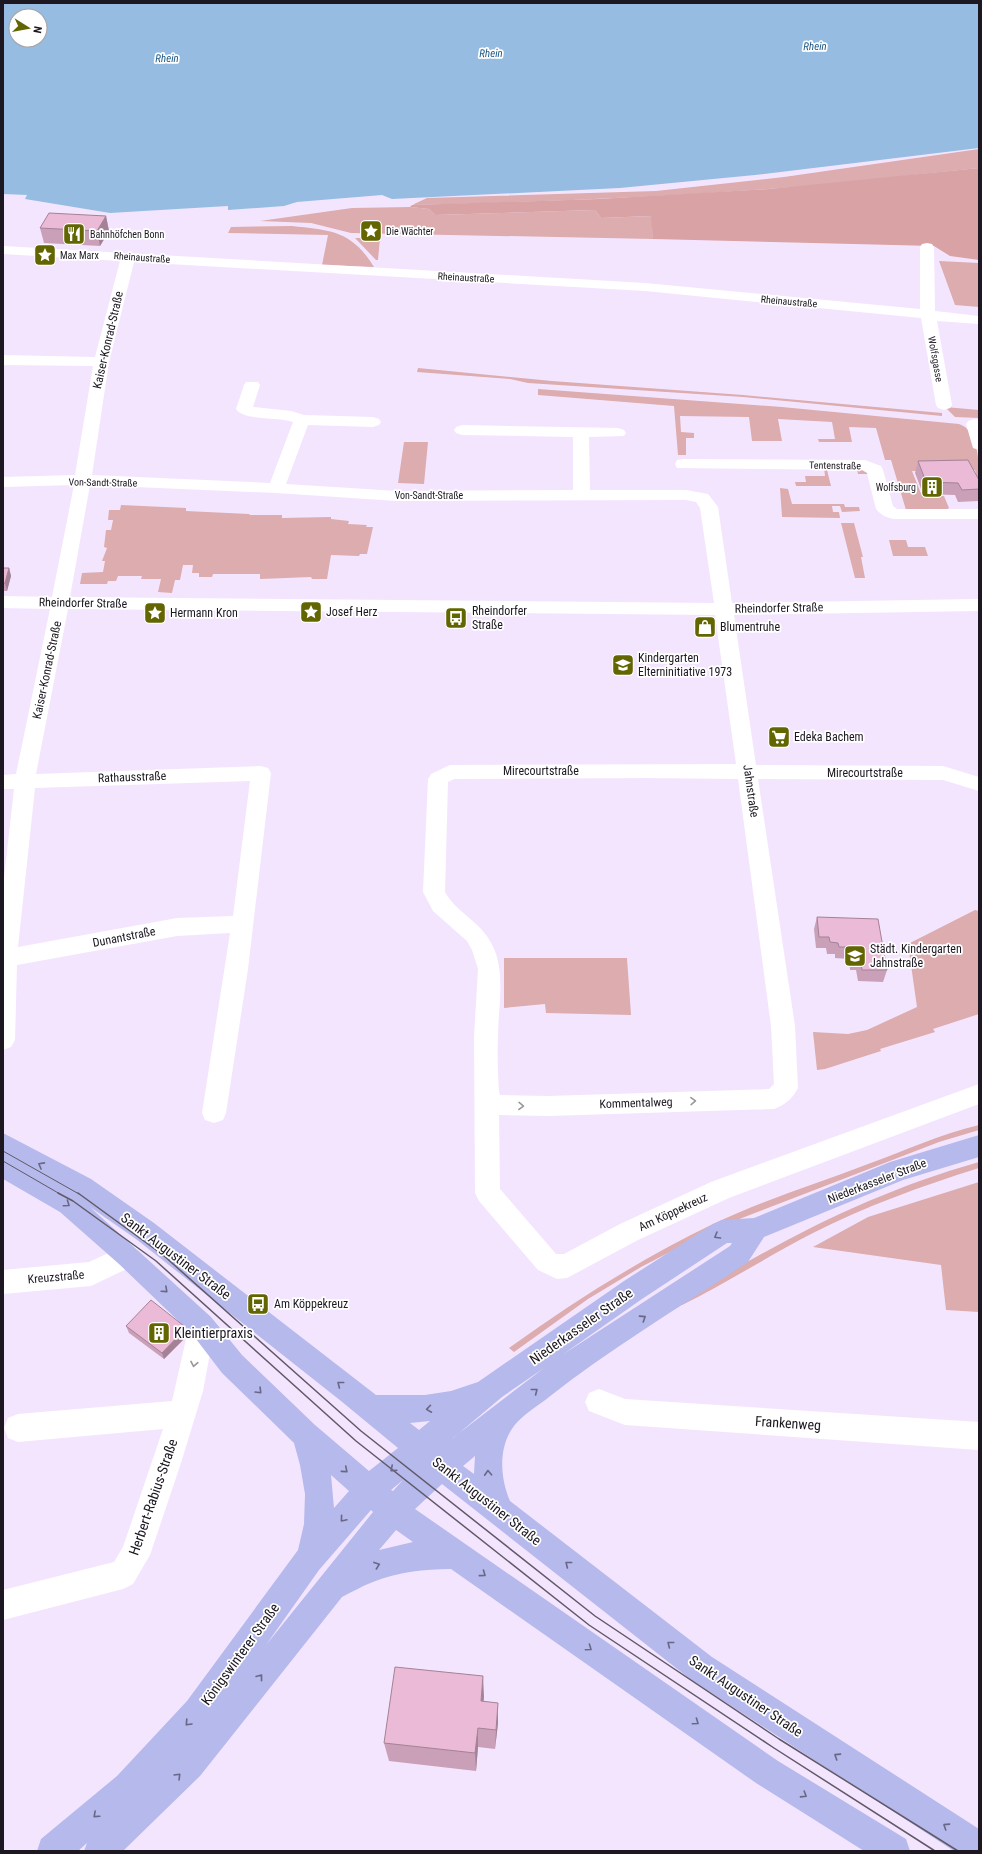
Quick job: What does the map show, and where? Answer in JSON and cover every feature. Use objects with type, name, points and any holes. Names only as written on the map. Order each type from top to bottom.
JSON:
[{"type":"main road","name":"Sankt Augustiner Straße","points":[[3,1144],[82,1187],[145,1231],[371,1408],[418,1448],[701,1668],[979,1848]]},
{"type":"main road","name":"Niederkasseler Straße","points":[[418,1448],[492,1388],[633,1290],[722,1232],[755,1229],[899,1170],[979,1146]]},
{"type":"main road","points":[[3,1166],[69,1204],[128,1256],[202,1326],[232,1364],[305,1435],[394,1510],[761,1767],[894,1851]]},
{"type":"main road","name":"Niederkasseler Straße","points":[[441,1466],[560,1371],[739,1254],[755,1229]]},
{"type":"main road","points":[[371,1408],[402,1411],[438,1408],[470,1398],[492,1388]]},
{"type":"main road","points":[[499,1510],[489,1488],[488,1466],[495,1433],[505,1415]]},
{"type":"main road","points":[[305,1435],[315,1464],[320,1499],[318,1532],[309,1560]]},
{"type":"main road","name":"Königswinterer Straße","points":[[53,1851],[128,1786],[198,1712],[309,1560],[369,1490],[418,1448]]},
{"type":"main road","points":[[100,1851],[189,1765],[329,1588],[394,1510],[415,1488],[441,1466]]},
{"type":"main road","points":[[329,1588],[354,1574],[388,1561],[418,1555],[456,1554]]},
{"type":"street","points":[[927,247],[928,314]]},
{"type":"street","name":"Rheinaustraße","points":[[3,250],[128,256],[377,273],[645,287],[979,320]]},
{"type":"street","name":"Kaiser-Konrad-Straße","points":[[3,1040],[6,958],[27,767],[83,480],[101,362],[128,256]]},
{"type":"street","name":"Wolfsgasse","points":[[928,314],[944,405]]},
{"type":"street","points":[[3,360],[101,362]]},
{"type":"street","points":[[252,385],[244,409],[248,411],[291,416],[302,420],[373,422]]},
{"type":"street","points":[[276,488],[302,420]]},
{"type":"street","points":[[974,424],[979,445]]},
{"type":"street","points":[[462,430],[618,433]]},
{"type":"street","points":[[581,432],[582,495]]},
{"type":"street","name":"Tentenstraße","points":[[683,464],[865,465],[875,470],[885,509],[894,514],[979,514]]},
{"type":"street","name":"Von-Sandt-Straße","points":[[3,482],[83,480],[276,488],[387,496],[686,495],[702,498]]},
{"type":"street","name":"Jahnstraße","points":[[702,498],[709,507],[748,772],[784,1031],[786,1088]]},
{"type":"street","name":"Rheindorfer Straße","points":[[3,602],[724,609],[979,605]]},
{"type":"street","name":"Mirecourtstraße","points":[[487,1095],[489,969],[484,948],[475,935],[441,905],[434,892],[438,779],[450,772],[943,773],[979,784]]},
{"type":"street","name":"Rathausstraße","points":[[3,782],[260,773],[242,924]]},
{"type":"street","points":[[214,1113],[242,924]]},
{"type":"street","name":"Dunantstraße","points":[[6,958],[177,927],[242,924]]},
{"type":"street","name":"Kommentalweg","points":[[487,1095],[494,1105],[548,1106],[774,1099],[786,1088]]},
{"type":"street","name":"Am Köppekreuz","points":[[487,1095],[488,1193],[547,1262],[557,1267],[567,1266],[629,1232],[720,1190],[979,1094]]},
{"type":"street","name":"Kreuzstraße","points":[[3,1282],[91,1274],[128,1256]]},
{"type":"street","name":"Herbert-Rabius-Straße","points":[[3,1605],[123,1574],[135,1555],[189,1391],[202,1326]]},
{"type":"street","name":"Frankenweg","points":[[599,1402],[625,1412],[979,1436]]},
{"type":"street","points":[[18,1428],[181,1414]]},
{"type":"shaded area","points":[[979,149],[979,168],[848,182],[768,189],[635,197],[412,205],[427,198],[656,191],[784,177]]},
{"type":"shaded area","points":[[979,168],[979,260],[950,256],[934,246],[653,239],[651,216],[601,218],[595,210],[435,215],[429,209],[410,207],[412,205],[598,199],[769,189]]},
{"type":"shaded area","points":[[410,207],[429,209],[435,215],[595,210],[601,218],[652,216],[653,239],[351,233],[311,223],[260,221],[352,208]]},
{"type":"shaded area","points":[[292,226],[329,231],[349,239],[366,255],[374,267],[322,265],[328,235],[228,233],[231,227]]},
{"type":"shaded area","points":[[355,238],[380,238],[378,260],[376,260]]},
{"type":"shaded area","points":[[939,261],[979,263],[979,307],[955,305]]},
{"type":"shaded area","points":[[418,368],[552,381],[743,395],[942,413],[942,416],[743,397],[528,383],[510,379],[417,372]]},
{"type":"shaded area","points":[[538,389],[782,407],[959,424],[965,427],[974,439],[978,455],[979,478],[977,478],[975,470],[912,471],[922,496],[944,496],[949,508],[946,510],[906,510],[891,460],[885,460],[876,428],[849,427],[852,442],[819,442],[818,439],[835,439],[832,422],[778,419],[782,441],[752,441],[749,417],[680,416],[681,432],[694,433],[694,438],[686,438],[686,455],[678,455],[674,406],[538,395]]},
{"type":"shaded area","points":[[945,407],[979,410],[979,418],[955,417]]},
{"type":"shaded area","points":[[404,442],[428,442],[424,484],[398,483]]},
{"type":"shaded area","points":[[824,467],[861,468],[870,474],[858,474],[857,469],[827,470],[831,486],[796,486],[795,482],[806,482],[805,476],[825,476]]},
{"type":"shaded area","points":[[780,488],[788,489],[792,504],[844,504],[845,507],[859,507],[860,511],[842,512],[840,506],[832,506],[833,512],[839,512],[840,518],[782,517]]},
{"type":"shaded area","points":[[121,505],[186,508],[186,511],[250,515],[282,515],[282,518],[331,517],[331,519],[349,521],[348,524],[367,525],[366,527],[373,527],[367,554],[360,554],[359,556],[331,555],[327,579],[312,579],[311,577],[260,579],[260,574],[213,574],[212,577],[199,577],[199,573],[192,573],[193,565],[183,565],[180,580],[175,580],[172,593],[158,592],[161,579],[141,579],[142,576],[118,576],[116,581],[108,581],[107,584],[80,584],[82,573],[103,572],[105,561],[102,561],[107,548],[104,547],[106,530],[111,530],[113,520],[108,520],[109,510],[120,510]]},
{"type":"shaded area","points":[[841,523],[854,523],[863,557],[861,557],[865,578],[855,578]]},
{"type":"shaded area","points":[[889,540],[906,540],[908,547],[925,547],[928,556],[893,556]]},
{"type":"shaded area","points":[[975,910],[979,911],[979,1014],[933,1029],[935,1032],[880,1049],[881,1051],[825,1069],[817,1070],[813,1032],[848,1034],[867,1030],[917,1007],[908,944]]},
{"type":"shaded area","points":[[504,958],[627,958],[631,1015],[546,1013],[545,1004],[504,1008]]},
{"type":"shaded area","points":[[979,1125],[979,1130],[939,1142],[716,1228],[641,1267],[588,1299],[514,1352],[509,1348],[583,1297],[634,1266],[713,1224],[770,1200],[923,1143]]},
{"type":"shaded area","points":[[979,1162],[979,1168],[894,1197],[833,1223],[682,1305],[681,1302],[716,1280],[752,1259],[825,1221],[900,1188]]},
{"type":"shaded area","points":[[979,1182],[979,1312],[946,1310],[941,1265],[813,1247],[868,1217]]},
{"type":"water","name":"Rhein","points":[[3,3],[979,3],[979,148],[755,175],[620,188],[392,199],[382,195],[297,202],[284,206],[228,210],[228,206],[110,213],[25,199],[27,195],[3,194]]},
{"type":"building","points":[[49,213],[106,216],[97,231],[40,228]]},
{"type":"building","points":[[968,460],[979,480],[979,489],[962,490],[958,483],[926,482],[918,461]]},
{"type":"building","points":[[3,568],[9,568],[5,583],[3,583]]},
{"type":"building","points":[[817,917],[878,919],[887,970],[862,970],[860,959],[853,959],[852,947],[839,947],[838,943],[830,942],[829,937],[819,937]]},
{"type":"building","name":"Kleintierpraxis","points":[[151,1300],[184,1326],[183,1331],[162,1353],[126,1326]]},
{"type":"building","points":[[395,1667],[483,1676],[481,1701],[498,1703],[496,1730],[478,1728],[475,1753],[384,1743]]},
{"type":"tram line","points":[[3,1151],[79,1194]]},
{"type":"tram line","points":[[3,1161],[60,1194]]},
{"type":"tram line","points":[[58,1193],[73,1201],[156,1261],[356,1441],[589,1625],[774,1748],[935,1851]]},
{"type":"tram line","points":[[78,1193],[163,1255],[361,1431],[595,1616],[779,1739],[958,1851]]},
{"type":"place","name":"Die Wächter","points":[[371,231]]},
{"type":"place","name":"Bahnhöfchen Bonn","points":[[74,234]]},
{"type":"place","name":"Max Marx","points":[[45,255]]},
{"type":"place","name":"Wolfsburg","points":[[932,487]]},
{"type":"place","name":"Josef Herz","points":[[311,612]]},
{"type":"place","name":"Hermann Kron","points":[[155,613]]},
{"type":"place","name":"Rheindorfer Straße","points":[[456,618]]},
{"type":"place","name":"Blumentruhe","points":[[705,627]]},
{"type":"place","name":"Kindergarten Elterninitiative 1973","points":[[623,665]]},
{"type":"place","name":"Edeka Bachem","points":[[779,737]]},
{"type":"place","name":"Städt. Kindergarten Jahnstraße","points":[[855,956]]},
{"type":"place","name":"Am Köppekreuz","points":[[258,1304]]},
{"type":"place","name":"Kleintierpraxis","points":[[159,1333]]}]
